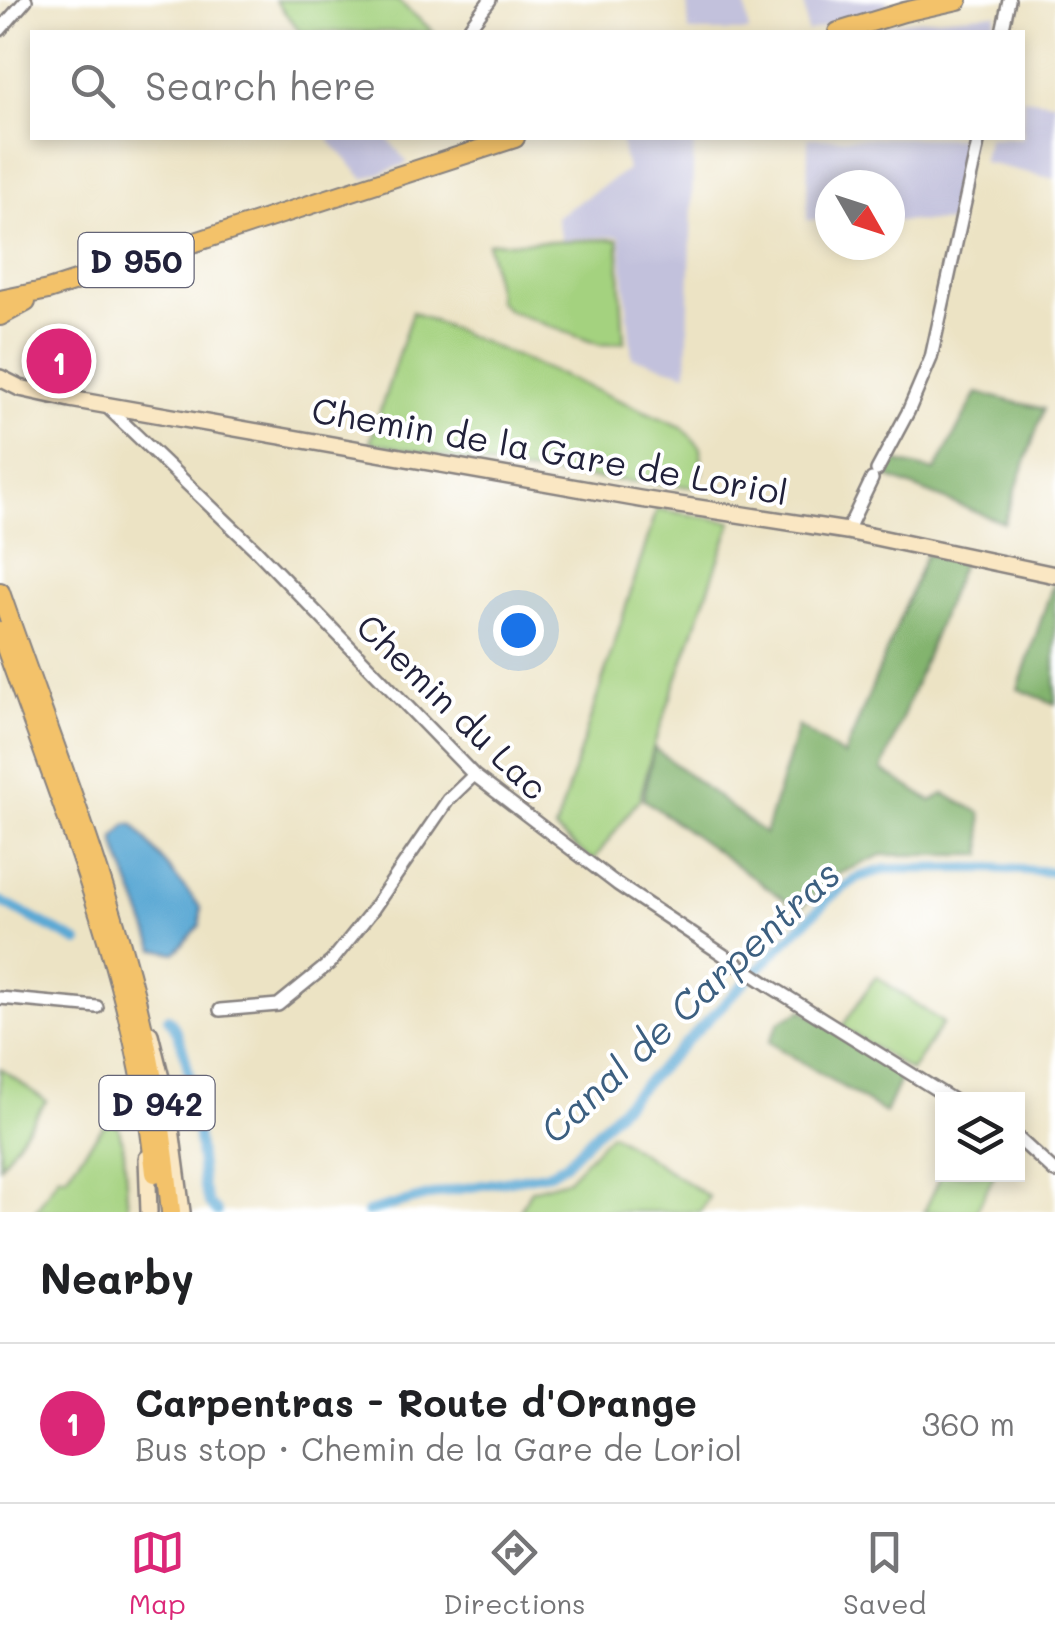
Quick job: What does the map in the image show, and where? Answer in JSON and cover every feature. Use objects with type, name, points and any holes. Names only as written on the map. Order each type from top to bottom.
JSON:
[{"type":"main road","points":[[845,30],[958,0]]},
{"type":"main road","name":"D 950","points":[[0,300],[48,290],[475,144],[502,140]]},
{"type":"main road","name":"D 950","points":[[0,316],[48,290]]},
{"type":"main road","name":"D 942","points":[[0,592],[110,907],[135,996],[162,1130],[171,1212]]},
{"type":"main road","points":[[0,632],[104,933],[143,1094],[159,1212]]},
{"type":"street","points":[[0,30],[26,0]]},
{"type":"street","points":[[468,30],[490,0]]},
{"type":"street","points":[[1002,30],[1009,0]]},
{"type":"street","points":[[847,531],[931,358],[979,140]]},
{"type":"street","name":"Chemin de la Gare de Loriol","points":[[0,366],[34,390]]},
{"type":"street","name":"Chemin de la Gare de Loriol","points":[[0,378],[20,388],[104,404],[640,499],[847,531],[1055,576]]},
{"type":"street","name":"Chemin du Lac","points":[[104,404],[255,549],[474,776],[557,842],[752,974],[940,1092]]},
{"type":"street","points":[[220,1010],[278,1005],[331,962],[371,912],[448,800],[474,776]]},
{"type":"street","points":[[135,996],[156,1050],[182,1212]]},
{"type":"street","points":[[0,998],[96,1006]]},
{"type":"street","points":[[143,1094],[149,1212]]},
{"type":"street","points":[[1025,1144],[1055,1172]]},
{"type":"shaded area","points":[[687,0],[745,0],[749,30],[689,30]]},
{"type":"shaded area","points":[[804,0],[887,0],[888,6],[807,30]]},
{"type":"shaded area","points":[[996,13],[993,30],[872,30],[904,21]]},
{"type":"shaded area","points":[[1025,98],[1055,102],[1055,179],[982,162],[988,140],[1025,140]]},
{"type":"shaded area","points":[[329,140],[389,140],[408,163],[364,179]]},
{"type":"shaded area","points":[[620,140],[694,140],[687,373],[632,357],[620,236],[562,239],[556,217],[627,170]]},
{"type":"shaded area","points":[[808,140],[971,140],[954,222],[905,221],[905,170],[815,170],[815,220],[807,220]]},
{"type":"green space","points":[[275,0],[397,0],[432,30],[298,30]]},
{"type":"green space","points":[[618,239],[624,342],[600,345],[509,311],[498,301],[488,243]]},
{"type":"green space","points":[[412,312],[682,427],[701,448],[702,473],[694,487],[522,472],[370,442]]},
{"type":"green space","points":[[977,393],[1044,409],[1004,523],[880,474],[889,460],[935,471]]},
{"type":"green space","points":[[657,509],[732,522],[654,745],[640,798],[593,861],[555,830]]},
{"type":"green space","points":[[926,554],[962,563],[882,770],[931,801],[944,794],[981,813],[983,855],[882,855],[832,877],[799,910],[643,799],[654,748],[765,834],[798,726],[844,756]]},
{"type":"green space","points":[[1055,582],[1055,704],[1018,689]]},
{"type":"green space","points":[[876,976],[943,1023],[911,1071],[842,1027]]},
{"type":"green space","points":[[803,1010],[903,1073],[885,1113],[769,1042],[779,1022]]},
{"type":"green space","points":[[0,1068],[46,1101],[0,1166]]},
{"type":"green space","points":[[116,1116],[124,1151],[128,1212],[35,1212],[59,1175],[65,1177],[107,1122]]},
{"type":"green space","points":[[611,1133],[709,1197],[700,1212],[519,1212],[531,1190],[567,1180]]},
{"type":"green space","points":[[938,1182],[991,1182],[976,1212],[924,1212]]},
{"type":"water","points":[[127,824],[134,825],[201,908],[200,925],[175,953],[155,949],[115,844],[115,837]]},
{"type":"waterway","name":"Canal de Carpentras","points":[[367,1212],[443,1192],[550,1173],[565,1164],[832,896],[859,877],[886,869],[1055,872]]},
{"type":"waterway","name":"Canal de Carpentras","points":[[0,901],[78,942]]},
{"type":"waterway","name":"Canal de Carpentras","points":[[168,1018],[189,1073],[203,1186],[209,1204],[217,1212]]},
{"type":"place","name":"Carpentras - Route d'Orange","points":[[59,361]]}]
